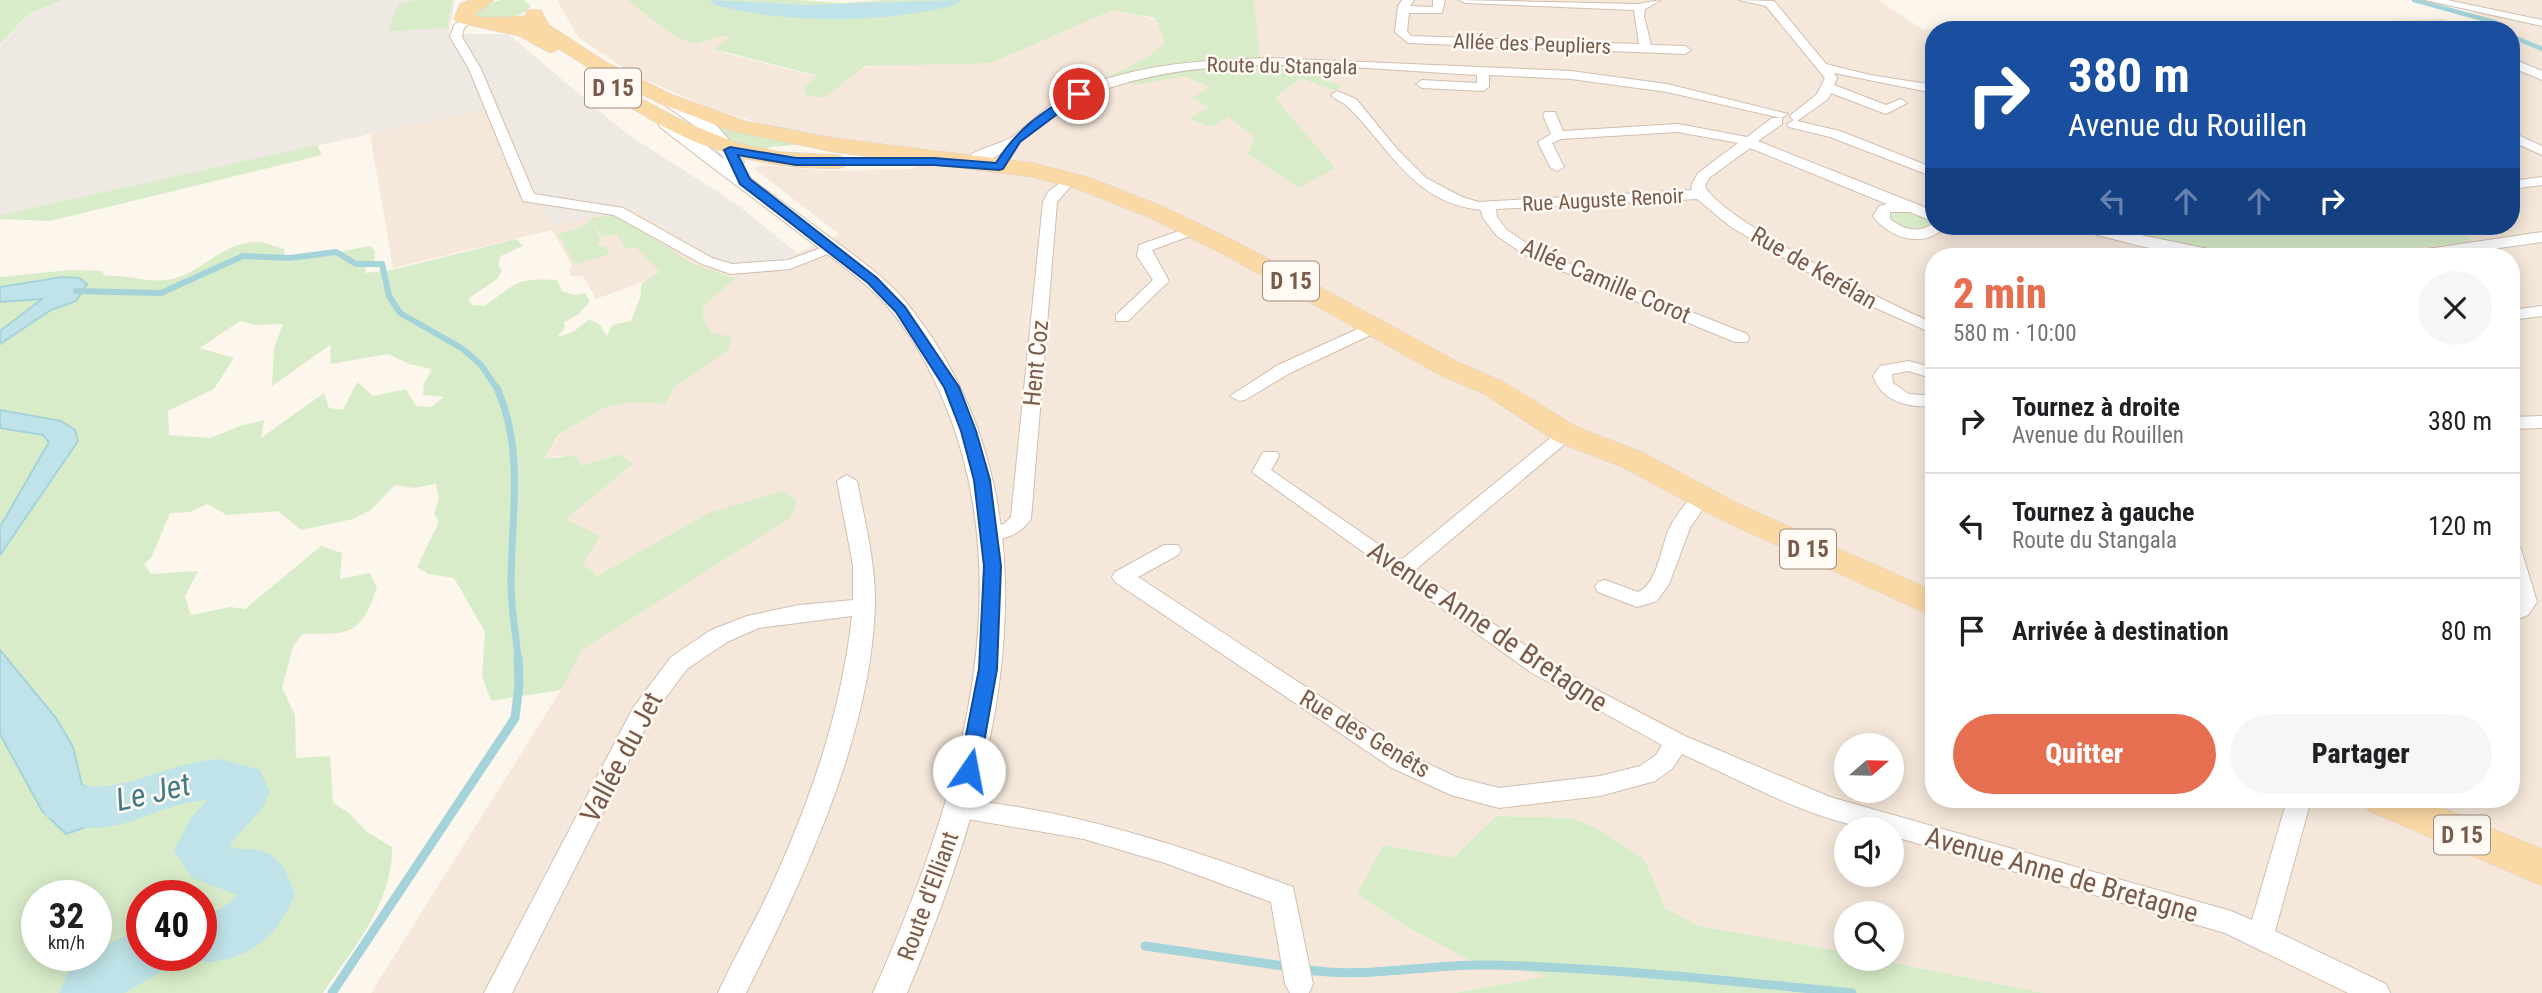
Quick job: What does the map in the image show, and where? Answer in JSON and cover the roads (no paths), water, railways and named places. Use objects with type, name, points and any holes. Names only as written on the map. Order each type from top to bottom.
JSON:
[{"type":"main road","points":[[481,1],[463,12],[466,20],[492,24],[538,7]]},
{"type":"main road","name":"D 15","points":[[538,7],[538,26],[568,47],[666,99],[755,130],[834,145],[1002,164],[1127,201],[1193,230],[1450,369],[1516,419],[1560,439],[1633,460],[1663,474],[1693,493],[1925,601]]},
{"type":"main road","name":"D 15","points":[[492,24],[526,32],[666,123],[730,150],[806,162],[916,161],[1067,182]]},
{"type":"main road","name":"D 15","points":[[2402,808],[2542,868]]},
{"type":"street","name":"Allée des Peupliers","points":[[1439,0],[1438,10],[1406,5],[1401,32],[1408,39],[1646,48],[1639,23],[1640,7]]},
{"type":"street","name":"Allée des Peupliers","points":[[1465,0],[1640,7],[1655,0]]},
{"type":"street","points":[[1745,0],[1769,1],[1824,67],[1831,78],[1828,87]]},
{"type":"street","points":[[2431,0],[2542,23]]},
{"type":"street","points":[[466,20],[457,31],[459,40],[475,69],[525,196],[618,211],[707,261],[730,269],[790,264],[832,249]]},
{"type":"street","points":[[459,40],[492,24]]},
{"type":"street","points":[[1646,48],[1685,50]]},
{"type":"street","name":"Route du Stangala","points":[[971,160],[1016,140],[1046,114],[1079,94],[1128,77],[1188,65],[1271,62],[1483,71],[1632,82],[1698,93],[1752,108],[1825,131],[1925,170]]},
{"type":"street","points":[[2520,66],[2542,76]]},
{"type":"street","points":[[1824,67],[1881,81],[1925,88]]},
{"type":"street","points":[[1422,84],[1483,87],[1483,71]]},
{"type":"street","points":[[2520,76],[2542,76]]},
{"type":"street","points":[[1828,87],[1881,81]]},
{"type":"street","points":[[1828,87],[1886,110],[1900,103]]},
{"type":"street","name":"Rue Auguste Renoir","points":[[1488,206],[1701,194],[1698,186],[1703,176],[1823,96],[1828,87]]},
{"type":"street","points":[[1337,95],[1351,102],[1427,188],[1451,200],[1488,206]]},
{"type":"street","name":"Route d'Elliant","points":[[666,99],[707,124],[730,150],[745,181]]},
{"type":"street","points":[[1550,115],[1558,135]]},
{"type":"street","name":"Route d'Elliant","points":[[666,123],[873,281],[901,310],[951,387],[980,469],[990,533],[992,609],[988,669],[974,752],[959,809],[923,919],[890,993]]},
{"type":"street","points":[[1557,167],[1545,142],[1558,135],[1678,128],[1753,142],[1877,192],[1902,206],[1925,213]]},
{"type":"street","points":[[2520,139],[2538,146]]},
{"type":"street","name":"Route du Stangala","points":[[1002,164],[1016,140]]},
{"type":"street","points":[[806,162],[834,145]]},
{"type":"street","name":"D 15","points":[[916,161],[994,167],[1002,164]]},
{"type":"street","points":[[2520,184],[2542,181]]},
{"type":"street","name":"Hent Coz","points":[[990,533],[1010,529],[1021,519],[1050,202],[1067,182]]},
{"type":"street","name":"Rue de Kerélan","points":[[1701,194],[1713,207],[1741,226],[1863,297],[1925,325]]},
{"type":"street","points":[[527,214],[553,202]]},
{"type":"street","name":"Allée Camille Corot","points":[[1488,206],[1490,218],[1502,233],[1533,254],[1741,338]]},
{"type":"street","points":[[1902,206],[1884,209],[1881,219],[1890,227],[1913,234],[1925,233]]},
{"type":"street","points":[[1122,318],[1161,281],[1145,256],[1144,248],[1193,230]]},
{"type":"street","points":[[2115,235],[2172,248]]},
{"type":"street","points":[[2476,248],[2542,237]]},
{"type":"street","points":[[2520,314],[2542,311]]},
{"type":"street","points":[[1240,396],[1284,369],[1373,327]]},
{"type":"street","points":[[1925,372],[1903,366],[1885,370],[1882,376],[1886,387],[1894,394],[1915,401],[1925,401]]},
{"type":"street","points":[[2520,423],[2542,422]]},
{"type":"street","points":[[1403,569],[1560,439]]},
{"type":"street","name":"Avenue Anne de Bretagne","points":[[1270,456],[1261,471],[1560,680],[1677,742],[1775,786],[1844,812],[2198,912],[2260,936],[2376,993]]},
{"type":"street","points":[[732,993],[780,895],[821,787],[855,675],[864,607],[863,565],[847,481]]},
{"type":"street","points":[[1605,587],[1637,600],[1650,596],[1659,584],[1693,493]]},
{"type":"street","name":"Rue des Genêts","points":[[1171,550],[1122,577],[1400,761],[1451,785],[1499,798],[1600,786],[1647,774],[1664,762],[1677,742]]},
{"type":"street","points":[[2520,579],[2527,602],[2520,610]]},
{"type":"street","name":"Vallée du Jet","points":[[498,993],[641,714],[679,663],[719,636],[755,621],[799,612],[864,607]]},
{"type":"street","points":[[2260,936],[2297,808]]},
{"type":"street","points":[[959,809],[1021,815],[1102,833],[1226,872],[1284,895],[1285,916],[1299,984]]},
{"type":"water","points":[[63,277],[79,278],[87,284],[76,301],[51,310],[0,344],[0,331],[42,299],[0,302],[0,287]]},
{"type":"water","points":[[0,410],[61,421],[75,430],[78,441],[0,555],[0,527],[49,442],[43,435],[0,428]]},
{"type":"water","points":[[0,650],[56,718],[73,747],[82,785],[105,794],[125,790],[114,817],[66,834],[42,811],[0,734]]},
{"type":"waterway","points":[[722,0],[750,7],[806,12],[863,10],[948,0]]},
{"type":"waterway","points":[[2414,0],[2490,21]]},
{"type":"waterway","points":[[2520,40],[2542,49]]},
{"type":"waterway","points":[[76,291],[161,293],[243,256],[290,258],[336,252],[356,264],[382,264],[389,296],[400,313],[463,349],[481,365],[497,389]]},
{"type":"waterway","points":[[497,389],[506,412],[514,460],[511,584],[518,658]]},
{"type":"waterway","points":[[332,993],[515,718],[519,685],[518,657]]},
{"type":"waterway","name":"Le Jet","points":[[65,802],[87,807],[108,806],[197,780],[220,779],[242,784],[245,792],[209,833],[200,850],[211,862],[224,869],[256,872],[264,881],[268,895],[248,920],[232,931],[217,936]]},
{"type":"waterway","points":[[1145,946],[1290,967]]},
{"type":"waterway","name":"Le Jet","points":[[87,993],[107,973],[126,962]]},
{"type":"waterway","points":[[1302,969],[1350,973],[1492,965],[1582,969],[1852,993]]}]
